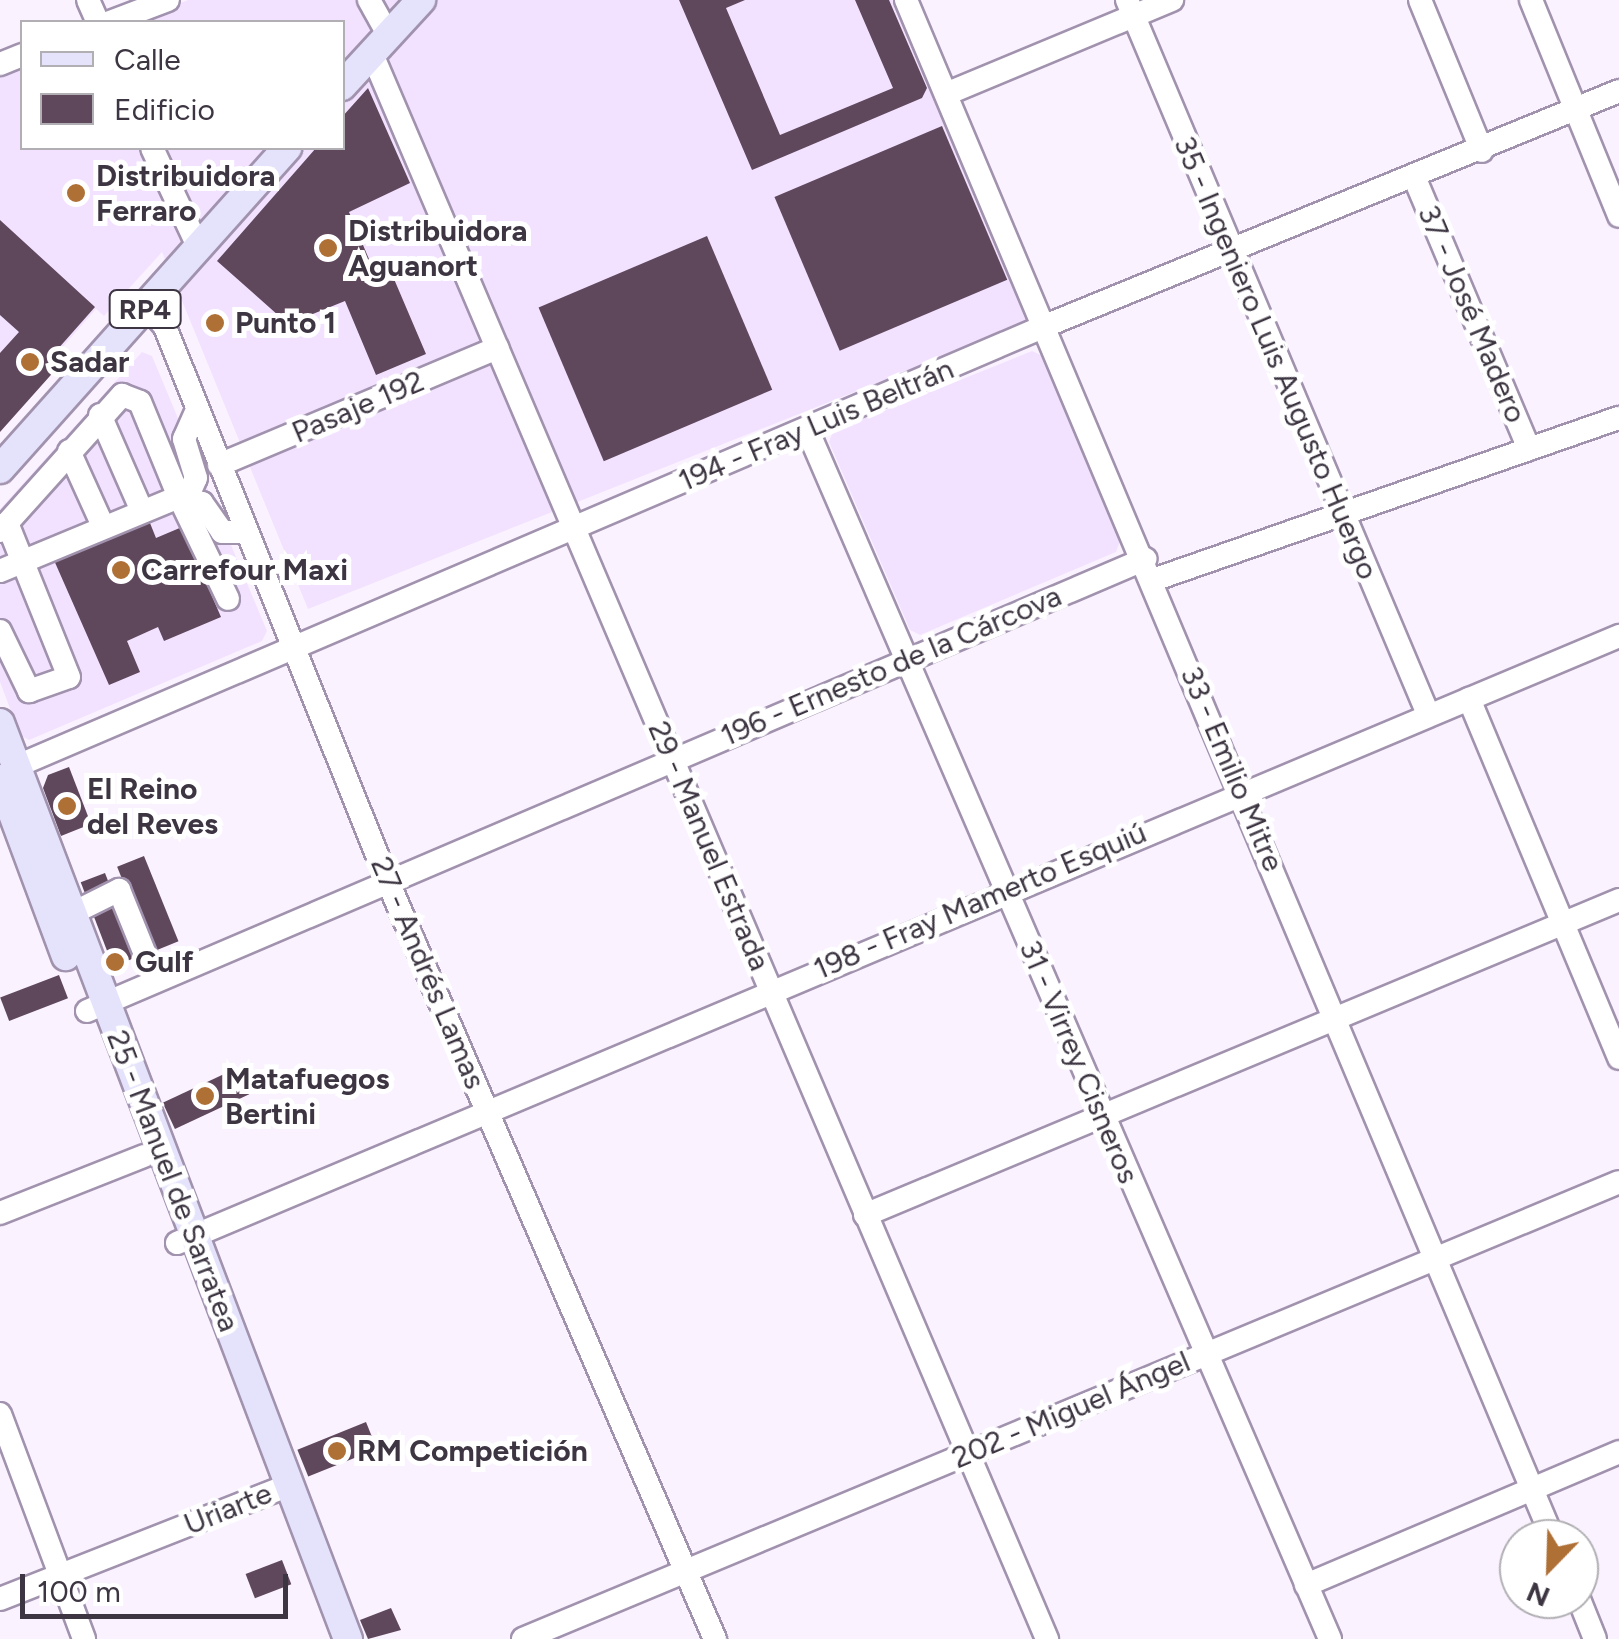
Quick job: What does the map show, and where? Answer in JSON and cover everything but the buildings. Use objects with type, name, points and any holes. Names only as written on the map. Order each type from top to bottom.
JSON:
[{"type":"main road","points":[[345,83],[421,0]]},
{"type":"main road","name":"RP4","points":[[0,469],[286,150]]},
{"type":"main road","points":[[0,723],[18,824],[96,1007],[144,1156],[186,1239],[280,1488],[328,1639]]},
{"type":"main road","name":"25 - Manuel de Sarratea","points":[[18,824],[71,914],[96,1007],[186,1239]]},
{"type":"main road","points":[[280,1488],[348,1639]]},
{"type":"street","points":[[115,20],[168,0]]},
{"type":"street","name":"29 - Manuel Estrada","points":[[369,0],[380,45],[498,348],[1047,1639]]},
{"type":"street","name":"33 - Emilio Mitre","points":[[906,0],[1149,569],[1544,1519]]},
{"type":"street","points":[[946,94],[1131,8],[1172,0]]},
{"type":"street","points":[[1420,0],[1482,151]]},
{"type":"street","points":[[1530,0],[1619,216]]},
{"type":"street","name":"35 - Ingeniero Luis Augusto Huergo","points":[[1131,8],[1340,515],[1428,714]]},
{"type":"street","name":"194 - Fray Luis Beltrán","points":[[8,773],[1045,326],[1415,179],[1619,92]]},
{"type":"street","points":[[153,150],[198,246]]},
{"type":"street","name":"37 - José Madero","points":[[1415,179],[1530,449]]},
{"type":"street","name":"27 - Andrés Lamas","points":[[147,306],[165,328],[388,882],[715,1639]]},
{"type":"street","name":"Pasaje 192","points":[[219,465],[498,348]]},
{"type":"street","points":[[2,644],[29,690],[69,677],[24,561],[4,527],[100,415],[122,395],[140,402],[228,599]]},
{"type":"street","points":[[0,571],[141,509],[183,497],[196,478],[184,439],[198,410]]},
{"type":"street","points":[[100,415],[141,509]]},
{"type":"street","name":"196 - Ernesto de la Cárcova","points":[[96,1007],[670,757],[903,662],[1149,569],[1340,515],[1619,418]]},
{"type":"street","name":"31 - Virrey Cisneros","points":[[807,428],[903,662],[1104,1116],[1202,1354],[1330,1639]]},
{"type":"street","points":[[69,451],[103,526]]},
{"type":"street","points":[[183,497],[208,508],[222,532],[244,532]]},
{"type":"street","name":"198 - Fray Mamerto Esquiú","points":[[186,1239],[1006,890],[1619,636]]},
{"type":"street","points":[[1470,699],[1559,924],[1619,1058]]},
{"type":"street","points":[[71,914],[119,890],[156,980]]},
{"type":"street","points":[[865,1214],[1619,900]]},
{"type":"street","points":[[0,1213],[144,1156]]},
{"type":"street","name":"202 - Miguel Ángel","points":[[523,1639],[1619,1182]]},
{"type":"street","points":[[0,1414],[84,1639]]},
{"type":"street","points":[[1306,1585],[1619,1452]]},
{"type":"street","name":"Uriarte","points":[[0,1600],[280,1488]]},
{"type":"shaded area","points":[[188,0],[895,0],[1033,321],[308,609],[162,252],[104,316],[96,309],[0,418],[0,77],[20,69],[20,150],[345,150],[345,20],[138,20]]},
{"type":"shaded area","points":[[1032,351],[1043,356],[1120,541],[1116,552],[920,635],[910,630],[829,442],[833,431]]},
{"type":"shaded area","name":"Carrefour Maxi","points":[[142,352],[152,356],[267,631],[262,641],[29,740],[20,735],[0,682],[0,509]]},
{"type":"place","name":"Distribuidora Ferraro","points":[[76,193]]},
{"type":"place","name":"Distribuidora Aguanort","points":[[328,248]]},
{"type":"place","name":"Punto 1","points":[[215,323]]},
{"type":"place","name":"Sadar","points":[[30,362]]},
{"type":"place","name":"Carrefour Maxi","points":[[121,570]]},
{"type":"place","name":"El Reino del Reves","points":[[67,806]]},
{"type":"place","name":"Gulf","points":[[115,962]]},
{"type":"place","name":"Matafuegos Bertini","points":[[205,1096]]},
{"type":"place","name":"RM Competición","points":[[337,1451]]}]
